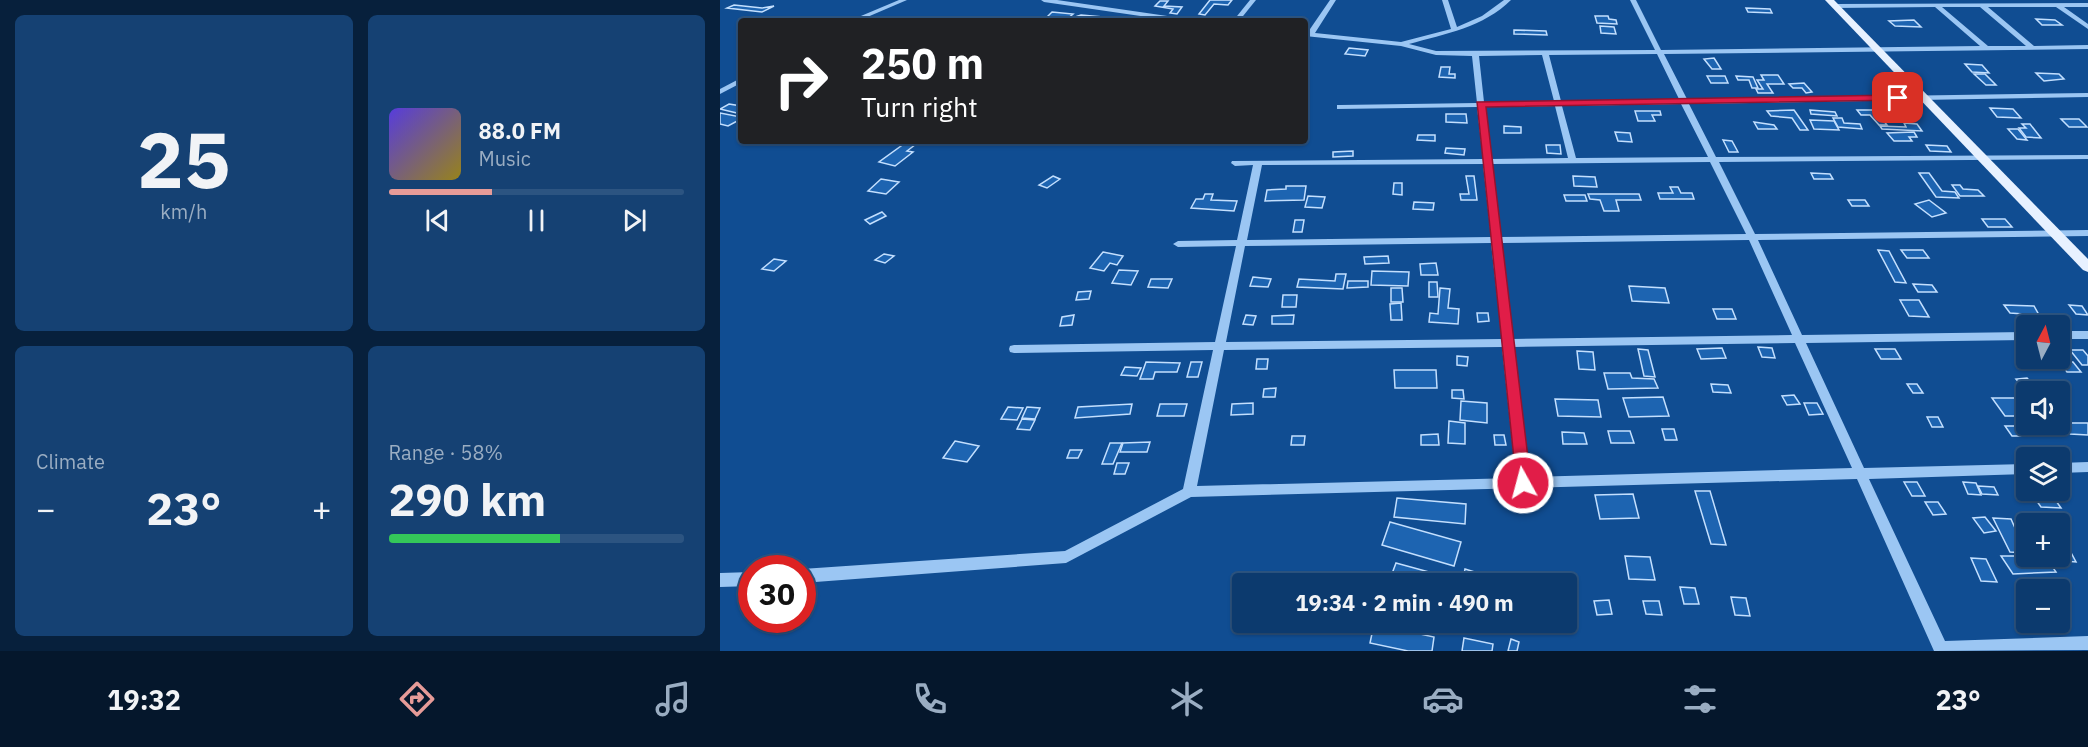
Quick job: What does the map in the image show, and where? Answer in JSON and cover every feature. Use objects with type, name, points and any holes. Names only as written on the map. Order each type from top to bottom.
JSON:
[{"type":"main road","points":[[1832,3],[1875,51],[2088,267]]},
{"type":"street","points":[[882,9],[887,0]]},
{"type":"street","points":[[860,18],[904,0]]},
{"type":"street","points":[[1044,0],[1168,18]]},
{"type":"street","points":[[1081,5],[1089,0]]},
{"type":"street","points":[[1238,18],[1253,0]]},
{"type":"street","points":[[1308,34],[1333,0]]},
{"type":"street","points":[[1445,0],[1454,29]]},
{"type":"street","points":[[1401,44],[1473,24],[1495,12],[1508,0]]},
{"type":"street","points":[[1633,0],[1752,237],[1942,650],[2088,643]]},
{"type":"street","points":[[2049,0],[2088,27]]},
{"type":"street","points":[[1832,3],[1937,6],[2088,5]]},
{"type":"street","points":[[1981,5],[2033,48]]},
{"type":"street","points":[[1937,6],[1987,49]]},
{"type":"street","points":[[1308,35],[1401,44],[1436,53],[1475,54],[2088,47]]},
{"type":"street","points":[[1545,53],[1573,161]]},
{"type":"street","points":[[1475,54],[1523,483]]},
{"type":"street","points":[[721,91],[738,82]]},
{"type":"street","points":[[1340,107],[2088,95]]},
{"type":"street","points":[[1235,164],[2088,157]]},
{"type":"street","points":[[1189,492],[1258,163]]},
{"type":"street","points":[[1178,244],[2088,233]]},
{"type":"street","points":[[2070,335],[2088,335]]},
{"type":"street","points":[[1014,349],[2016,336]]},
{"type":"street","points":[[2070,468],[2088,467]]},
{"type":"street","points":[[816,575],[1066,557],[1189,492],[2016,469]]},
{"type":"street","points":[[720,580],[738,579]]},
{"type":"building","points":[[1210,0],[1232,0],[1228,5],[1214,4],[1205,15],[1199,14]]},
{"type":"building","points":[[1160,1],[1168,1],[1164,6],[1182,7],[1177,14],[1170,13],[1173,9],[1155,6]]},
{"type":"building","points":[[734,5],[762,8],[774,6],[762,12],[727,8]]},
{"type":"building","points":[[1746,8],[1770,9],[1772,13],[1748,12]]},
{"type":"building","points":[[1052,12],[1073,14],[1068,18],[1046,18]]},
{"type":"building","points":[[1081,15],[1105,17],[1104,18],[1072,18]]},
{"type":"building","points":[[1595,16],[1608,16],[1609,19],[1616,20],[1617,24],[1597,23]]},
{"type":"building","points":[[2036,19],[2055,20],[2062,25],[2042,25]]},
{"type":"building","points":[[1914,20],[1921,27],[1895,26],[1889,21]]},
{"type":"building","points":[[1600,26],[1614,27],[1616,34],[1601,33]]},
{"type":"building","points":[[1514,30],[1546,31],[1547,35],[1514,34]]},
{"type":"building","points":[[1349,48],[1368,50],[1365,56],[1345,54]]},
{"type":"building","points":[[1714,58],[1721,69],[1712,69],[1704,59]]},
{"type":"building","points":[[1965,64],[1982,65],[1989,73],[1972,72]]},
{"type":"building","points":[[1441,67],[1450,67],[1449,74],[1455,74],[1455,78],[1439,77]]},
{"type":"building","points":[[2036,73],[2059,74],[2064,79],[2044,81]]},
{"type":"building","points":[[1974,74],[1985,74],[1996,85],[1986,85]]},
{"type":"building","points":[[1761,75],[1778,75],[1784,84],[1767,84],[1773,93],[1758,93],[1756,89],[1763,89],[1757,80],[1764,80]]},
{"type":"building","points":[[1707,76],[1725,76],[1728,83],[1711,83]]},
{"type":"building","points":[[1736,76],[1753,77],[1758,88],[1752,88],[1749,80],[1738,80]]},
{"type":"building","points":[[1804,83],[1812,92],[1806,93],[1802,88],[1793,88],[1789,84]]},
{"type":"building","points":[[729,104],[738,106],[738,113],[720,109]]},
{"type":"building","points":[[1990,108],[2013,109],[2021,118],[1997,117]]},
{"type":"building","points":[[1794,110],[1808,130],[1800,130],[1792,118],[1771,116],[1767,111]]},
{"type":"building","points":[[1810,110],[1835,112],[1837,116],[1811,114]]},
{"type":"building","points":[[1857,110],[1882,110],[1886,114],[1878,114],[1887,125],[1879,125],[1870,115],[1861,115]]},
{"type":"building","points":[[1635,111],[1660,111],[1661,115],[1652,115],[1655,121],[1638,121]]},
{"type":"building","points":[[720,113],[738,116],[738,121],[728,126],[720,124]]},
{"type":"building","points":[[1446,114],[1466,114],[1467,123],[1446,122]]},
{"type":"building","points":[[1833,118],[1842,118],[1844,123],[1860,124],[1862,129],[1838,127]]},
{"type":"building","points":[[2061,119],[2079,119],[2087,127],[2069,127]]},
{"type":"building","points":[[1810,120],[1834,121],[1839,130],[1814,129]]},
{"type":"building","points":[[1754,122],[1774,125],[1777,129],[1758,129]]},
{"type":"building","points":[[1904,123],[1917,124],[1922,131],[1882,129],[1880,126],[1906,127]]},
{"type":"building","points":[[2022,124],[2030,124],[2041,138],[2026,137],[2019,128],[2026,128]]},
{"type":"building","points":[[1504,126],[1521,127],[1521,133],[1504,133]]},
{"type":"building","points":[[2008,129],[2018,129],[2027,140],[2017,139]]},
{"type":"building","points":[[1615,132],[1630,133],[1632,142],[1618,141]]},
{"type":"building","points":[[1914,132],[1917,137],[1909,137],[1912,141],[1894,141],[1887,133]]},
{"type":"building","points":[[1418,135],[1435,135],[1435,141],[1417,140]]},
{"type":"building","points":[[1723,140],[1732,141],[1738,152],[1729,152]]},
{"type":"building","points":[[904,144],[916,144],[907,151],[913,152],[895,166],[879,162]]},
{"type":"building","points":[[1546,145],[1560,145],[1561,154],[1547,153]]},
{"type":"building","points":[[1926,145],[1947,146],[1951,152],[1930,151]]},
{"type":"building","points":[[1446,148],[1465,149],[1464,155],[1445,153]]},
{"type":"building","points":[[1353,151],[1353,156],[1333,157],[1333,152]]},
{"type":"building","points":[[1811,173],[1830,174],[1833,179],[1814,179]]},
{"type":"building","points":[[1919,173],[1929,173],[1942,191],[1955,192],[1959,198],[1936,197]]},
{"type":"building","points":[[1053,176],[1060,179],[1047,188],[1039,185]]},
{"type":"building","points":[[1466,176],[1474,176],[1477,200],[1461,200],[1460,194],[1469,194]]},
{"type":"building","points":[[1573,176],[1595,177],[1597,187],[1574,186]]},
{"type":"building","points":[[881,179],[899,182],[886,194],[868,191]]},
{"type":"building","points":[[1394,183],[1402,183],[1402,195],[1393,194]]},
{"type":"building","points":[[1952,185],[1960,185],[1963,189],[1978,190],[1984,196],[1960,196]]},
{"type":"building","points":[[1286,186],[1306,186],[1304,200],[1265,201],[1267,190],[1286,189]]},
{"type":"building","points":[[1670,187],[1678,187],[1681,193],[1692,193],[1694,199],[1660,199],[1658,193],[1673,193]]},
{"type":"building","points":[[1205,194],[1213,194],[1211,200],[1237,201],[1234,211],[1191,208],[1196,199],[1203,199]]},
{"type":"building","points":[[1588,194],[1639,194],[1641,200],[1616,200],[1619,211],[1604,211],[1600,200],[1590,199]]},
{"type":"building","points":[[1564,195],[1585,195],[1587,201],[1566,201]]},
{"type":"building","points":[[1308,196],[1325,197],[1322,208],[1305,207]]},
{"type":"building","points":[[1848,200],[1865,200],[1869,206],[1852,206]]},
{"type":"building","points":[[1929,200],[1946,213],[1932,217],[1915,204]]},
{"type":"building","points":[[1414,202],[1434,203],[1433,210],[1413,209]]},
{"type":"building","points":[[882,212],[886,216],[870,224],[865,220]]},
{"type":"building","points":[[1982,219],[2005,219],[2012,227],[1988,227]]},
{"type":"building","points":[[1295,220],[1304,220],[1302,232],[1293,232]]},
{"type":"building","points":[[1878,250],[1889,251],[1906,283],[1895,282]]},
{"type":"building","points":[[1901,250],[1923,250],[1929,258],[1907,258]]},
{"type":"building","points":[[1103,252],[1123,256],[1117,265],[1110,263],[1104,271],[1090,268]]},
{"type":"building","points":[[884,254],[894,256],[885,263],[875,260]]},
{"type":"building","points":[[1388,256],[1389,263],[1365,264],[1364,257]]},
{"type":"building","points":[[774,259],[786,261],[774,271],[762,269]]},
{"type":"building","points":[[1436,263],[1438,275],[1421,275],[1420,264]]},
{"type":"building","points":[[1119,270],[1138,271],[1131,285],[1112,283]]},
{"type":"building","points":[[1372,271],[1409,272],[1408,286],[1371,285]]},
{"type":"building","points":[[1336,274],[1346,274],[1343,289],[1297,287],[1299,279],[1335,281]]},
{"type":"building","points":[[1253,277],[1271,279],[1268,287],[1250,286]]},
{"type":"building","points":[[1151,279],[1172,279],[1168,288],[1148,287]]},
{"type":"building","points":[[1348,281],[1368,281],[1368,287],[1347,288]]},
{"type":"building","points":[[1429,282],[1437,282],[1438,297],[1429,297]]},
{"type":"building","points":[[1913,284],[1932,285],[1937,292],[1918,292]]},
{"type":"building","points":[[1629,286],[1665,288],[1669,303],[1632,301]]},
{"type":"building","points":[[1391,288],[1402,288],[1403,302],[1391,302]]},
{"type":"building","points":[[1440,288],[1450,289],[1448,308],[1459,309],[1458,324],[1429,322],[1430,313],[1438,314]]},
{"type":"building","points":[[1091,291],[1089,299],[1076,300],[1078,292]]},
{"type":"building","points":[[1283,295],[1297,295],[1296,307],[1282,307]]},
{"type":"building","points":[[1900,300],[1919,300],[1929,317],[1909,316]]},
{"type":"building","points":[[1401,303],[1402,320],[1391,320],[1390,304]]},
{"type":"building","points":[[2004,305],[2034,306],[2039,315],[2010,313]]},
{"type":"building","points":[[2069,305],[2082,306],[2088,315],[2076,314]]},
{"type":"building","points":[[1713,309],[1732,309],[1736,319],[1717,319]]},
{"type":"building","points":[[1477,313],[1488,313],[1489,321],[1478,322]]},
{"type":"building","points":[[1074,315],[1072,325],[1060,326],[1062,317]]},
{"type":"building","points":[[1246,315],[1256,316],[1253,325],[1243,324]]},
{"type":"building","points":[[1294,315],[1293,324],[1272,324],[1272,316]]},
{"type":"building","points":[[1758,347],[1772,348],[1775,358],[1762,357]]},
{"type":"building","points":[[1722,348],[1726,358],[1701,359],[1697,349]]},
{"type":"building","points":[[1638,349],[1648,350],[1655,377],[1644,376]]},
{"type":"building","points":[[1875,349],[1895,349],[1901,359],[1881,359]]},
{"type":"building","points":[[2070,350],[2083,350],[2088,356],[2088,365],[2082,365]]},
{"type":"building","points":[[1577,351],[1593,352],[1595,370],[1579,369]]},
{"type":"building","points":[[1457,356],[1468,357],[1467,366],[1457,365]]},
{"type":"building","points":[[1257,359],[1268,359],[1267,369],[1256,369]]},
{"type":"building","points":[[1146,362],[1180,363],[1177,372],[1155,372],[1153,379],[1140,379]]},
{"type":"building","points":[[1191,362],[1202,362],[1198,377],[1187,377]]},
{"type":"building","points":[[2070,362],[2073,362],[2081,372],[2067,372],[2065,369],[2070,369]]},
{"type":"building","points":[[1125,367],[1141,368],[1137,376],[1121,375]]},
{"type":"building","points":[[1394,370],[1436,370],[1437,388],[1395,388]]},
{"type":"building","points":[[1604,373],[1630,373],[1632,378],[1654,379],[1658,388],[1608,389]]},
{"type":"building","points":[[2027,378],[2030,381],[2018,381],[2016,379]]},
{"type":"building","points":[[1711,384],[1728,385],[1731,393],[1713,392]]},
{"type":"building","points":[[1907,384],[1917,384],[1923,393],[1913,393]]},
{"type":"building","points":[[1276,388],[1275,397],[1263,397],[1264,389]]},
{"type":"building","points":[[1452,390],[1463,390],[1464,399],[1452,398]]},
{"type":"building","points":[[1794,395],[1800,404],[1787,405],[1782,396]]},
{"type":"building","points":[[1663,397],[1669,416],[1629,417],[1623,398]]},
{"type":"building","points":[[1992,398],[2016,398],[2016,416],[2005,416]]},
{"type":"building","points":[[1555,399],[1598,400],[1601,417],[1558,416]]},
{"type":"building","points":[[1461,401],[1487,403],[1487,423],[1460,420]]},
{"type":"building","points":[[1253,403],[1253,414],[1231,415],[1232,404]]},
{"type":"building","points":[[1804,403],[1817,403],[1823,414],[1809,415]]},
{"type":"building","points":[[1132,404],[1130,414],[1075,418],[1078,407]]},
{"type":"building","points":[[1160,404],[1187,404],[1184,416],[1157,416]]},
{"type":"building","points":[[1008,407],[1023,408],[1017,420],[1001,419]]},
{"type":"building","points":[[1027,407],[1040,408],[1035,419],[1022,418]]},
{"type":"building","points":[[1927,417],[1938,417],[1943,427],[1932,427]]},
{"type":"building","points":[[1022,419],[1035,420],[1030,430],[1017,429]]},
{"type":"building","points":[[1449,421],[1465,423],[1465,444],[1448,443]]},
{"type":"building","points":[[2070,423],[2088,423],[2088,435],[2070,434]]},
{"type":"building","points":[[2005,426],[2016,426],[2016,435],[2024,436],[2012,436]]},
{"type":"building","points":[[1662,429],[1674,429],[1677,440],[1665,440]]},
{"type":"building","points":[[1608,431],[1630,431],[1634,443],[1611,443]]},
{"type":"building","points":[[1562,432],[1584,433],[1587,444],[1563,444]]},
{"type":"building","points":[[1438,434],[1439,445],[1421,445],[1421,435]]},
{"type":"building","points":[[1494,435],[1504,435],[1506,445],[1495,445]]},
{"type":"building","points":[[1292,436],[1305,436],[1304,445],[1291,445]]},
{"type":"building","points":[[955,441],[979,446],[967,462],[943,458]]},
{"type":"building","points":[[1150,442],[1147,452],[1120,452],[1123,443]]},
{"type":"building","points":[[1110,443],[1122,443],[1113,464],[1102,464]]},
{"type":"building","points":[[1070,450],[1082,450],[1078,458],[1067,458]]},
{"type":"building","points":[[1117,463],[1129,463],[1125,474],[1114,474]]},
{"type":"building","points":[[1904,482],[1917,482],[1925,496],[1912,496]]},
{"type":"building","points":[[1963,482],[1976,483],[1981,495],[1968,494]]},
{"type":"building","points":[[1978,486],[1994,487],[1998,495],[1982,494]]},
{"type":"building","points":[[1695,491],[1710,491],[1726,545],[1711,544]]},
{"type":"building","points":[[1633,494],[1639,518],[1600,519],[1595,495]]},
{"type":"building","points":[[1397,498],[1466,504],[1465,524],[1394,517]]},
{"type":"building","points":[[2037,501],[2056,501],[2061,508],[2041,507]]},
{"type":"building","points":[[1925,502],[1938,502],[1946,514],[1933,515]]},
{"type":"building","points":[[1985,517],[1996,531],[1984,533],[1973,518]]},
{"type":"building","points":[[1993,518],[2011,519],[2016,530],[2016,552],[2010,552]]},
{"type":"building","points":[[1390,522],[1461,542],[1454,566],[1382,545]]},
{"type":"building","points":[[2070,551],[2076,562],[2070,562]]},
{"type":"building","points":[[1625,556],[1650,557],[1655,580],[1629,579]]},
{"type":"building","points":[[2001,556],[2016,556],[2016,567],[2053,567],[2056,572],[2013,574]]},
{"type":"building","points":[[1971,558],[1986,559],[1997,582],[1981,581]]},
{"type":"building","points":[[1396,563],[1433,573],[1392,573]]},
{"type":"building","points":[[1465,569],[1478,573],[1464,573]]},
{"type":"building","points":[[1680,587],[1695,588],[1699,604],[1684,604]]},
{"type":"building","points":[[1731,597],[1746,598],[1750,616],[1735,615]]},
{"type":"building","points":[[1609,600],[1612,614],[1597,615],[1594,601]]},
{"type":"building","points":[[1643,601],[1659,601],[1662,615],[1646,614]]},
{"type":"building","points":[[1372,633],[1416,633],[1434,637],[1432,651],[1408,651],[1370,643]]},
{"type":"building","points":[[1464,638],[1493,644],[1492,651],[1462,651]]},
{"type":"building","points":[[1511,639],[1519,642],[1517,651],[1508,651]]},
{"type":"route","points":[[1523,483],[1480,104],[1898,98]]}]
